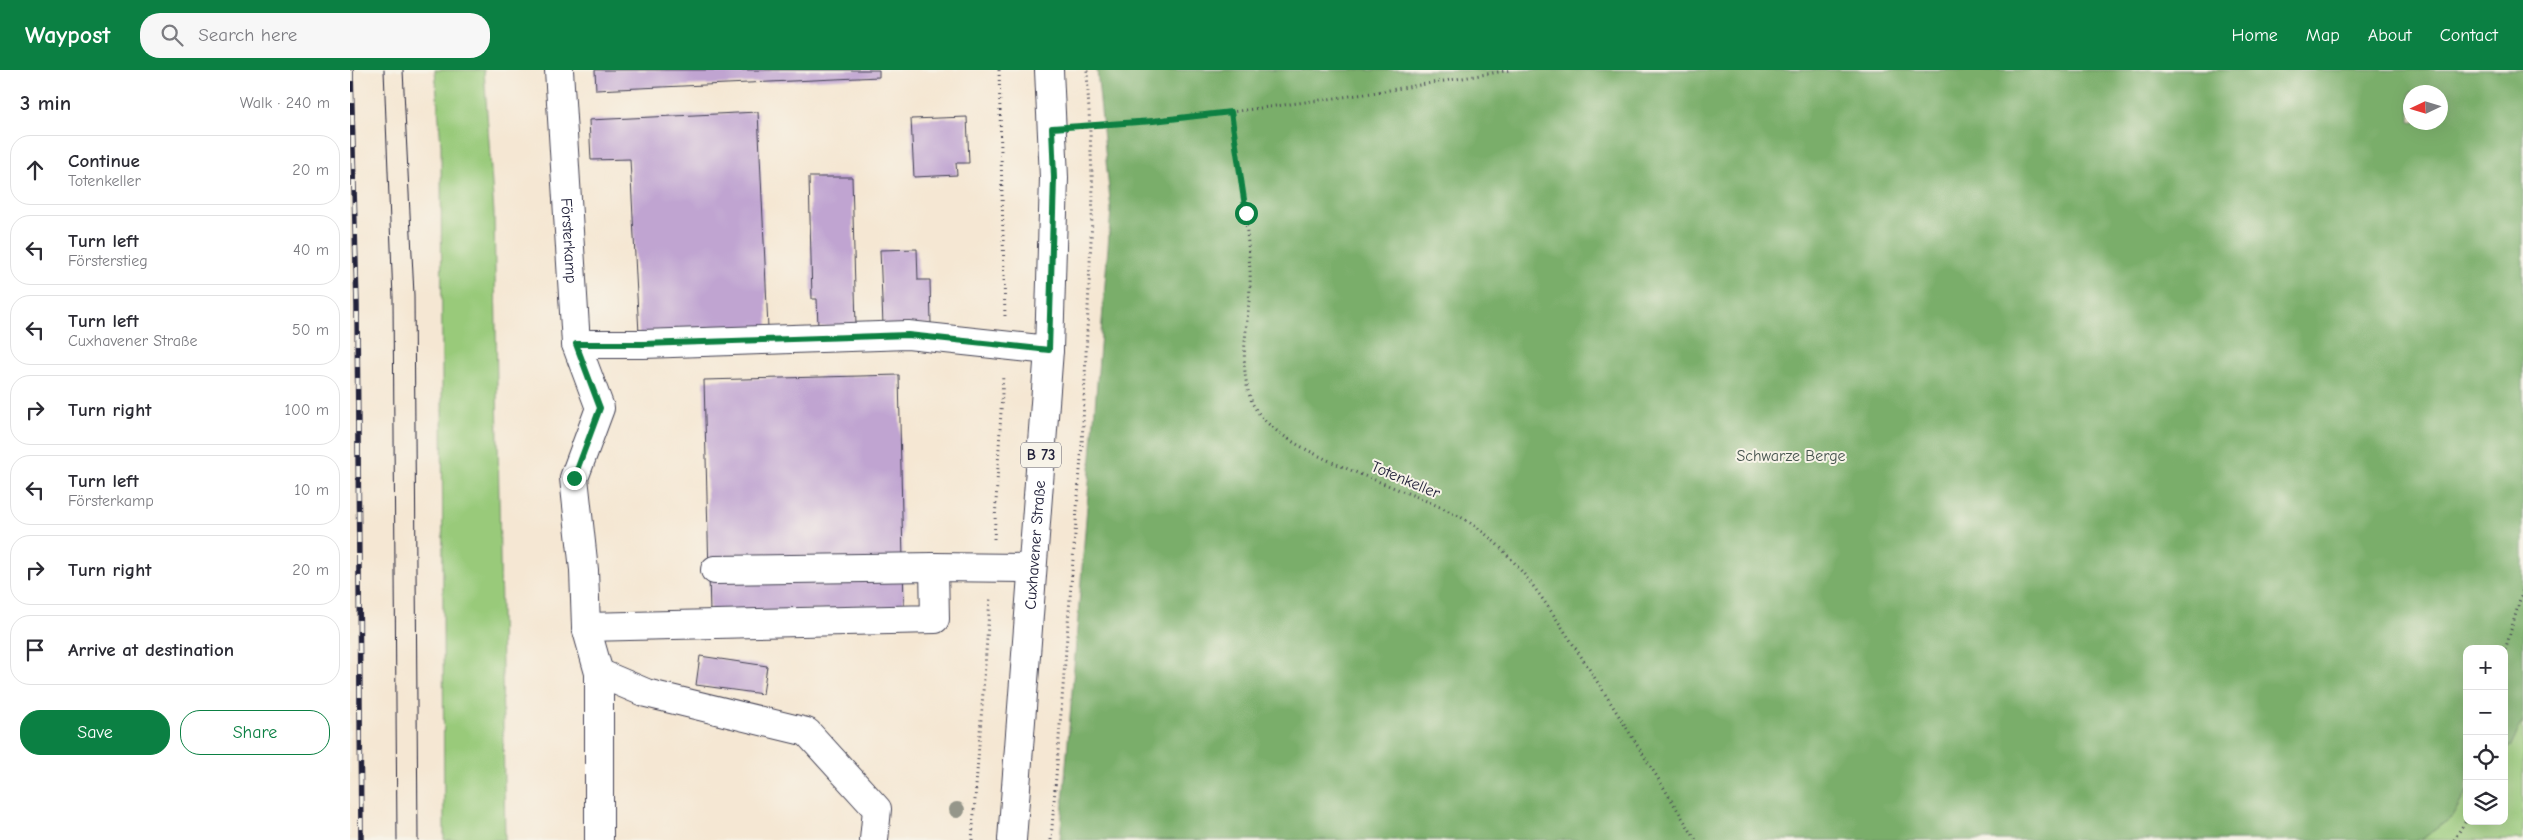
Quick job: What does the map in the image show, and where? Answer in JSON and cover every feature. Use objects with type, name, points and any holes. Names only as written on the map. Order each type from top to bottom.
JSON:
[{"type":"main road","name":"Försterkamp","points":[[559,70],[576,344],[600,408],[574,478],[584,570],[586,627]]},
{"type":"main road","name":"Cuxhavener Straße","points":[[1012,840],[1049,350],[1054,178],[1049,70]]},
{"type":"main road","points":[[576,344],[653,344],[908,335],[1049,350]]},
{"type":"main road","points":[[715,570],[992,566],[1032,568]]},
{"type":"main road","points":[[599,840],[599,673],[586,627],[934,619],[934,567]]},
{"type":"main road","points":[[599,673],[646,693],[807,732],[877,809],[874,840]]},
{"type":"path","points":[[972,840],[992,566],[1005,345],[999,70]]},
{"type":"path","points":[[1051,840],[1082,445],[1093,195],[1087,70]]},
{"type":"path","points":[[1052,128],[1231,112],[1364,94],[1511,70]]},
{"type":"path","name":"Totenkeller","points":[[1231,112],[1246,213],[1250,274],[1246,376],[1252,402],[1266,423],[1292,442],[1384,484],[1441,507],[1476,526],[1511,560],[1552,612],[1696,840]]},
{"type":"path","points":[[2507,645],[2523,589]]},
{"type":"path","points":[[2454,840],[2463,825]]},
{"type":"green space","points":[[435,70],[484,70],[494,213],[505,840],[444,840],[441,145]]},
{"type":"green space","name":"Schwarze Berge","points":[[1097,70],[2523,70],[2523,721],[2511,746],[2508,747],[2508,645],[2463,645],[2463,798],[2452,817],[2421,840],[1060,840],[1111,210]]},
{"type":"green space","points":[[2523,721],[2523,840],[2421,840],[2452,817],[2463,798],[2463,825],[2508,825],[2508,747],[2511,746]]},
{"type":"building","points":[[595,70],[879,70],[879,77],[596,90]]},
{"type":"building","points":[[758,112],[768,328],[639,334],[630,159],[591,160],[589,120]]},
{"type":"building","points":[[967,117],[969,163],[956,163],[957,175],[914,177],[911,119]]},
{"type":"building","points":[[809,177],[852,177],[856,326],[818,327],[817,299],[812,299]]},
{"type":"building","points":[[917,249],[918,280],[930,280],[931,324],[883,325],[880,250]]},
{"type":"building","points":[[899,375],[904,608],[710,613],[704,380]]},
{"type":"building","points":[[700,656],[767,666],[763,694],[696,685]]},
{"type":"tram line","points":[[384,70],[393,298],[397,840]]},
{"type":"tram line","points":[[403,70],[414,295],[418,840]]},
{"type":"railway","points":[[351,70],[357,305],[361,840]]},
{"type":"route","points":[[574,478],[600,408],[576,344],[643,344],[908,335],[1049,350],[1054,178],[1052,128],[1153,121],[1231,112],[1246,213]]}]
